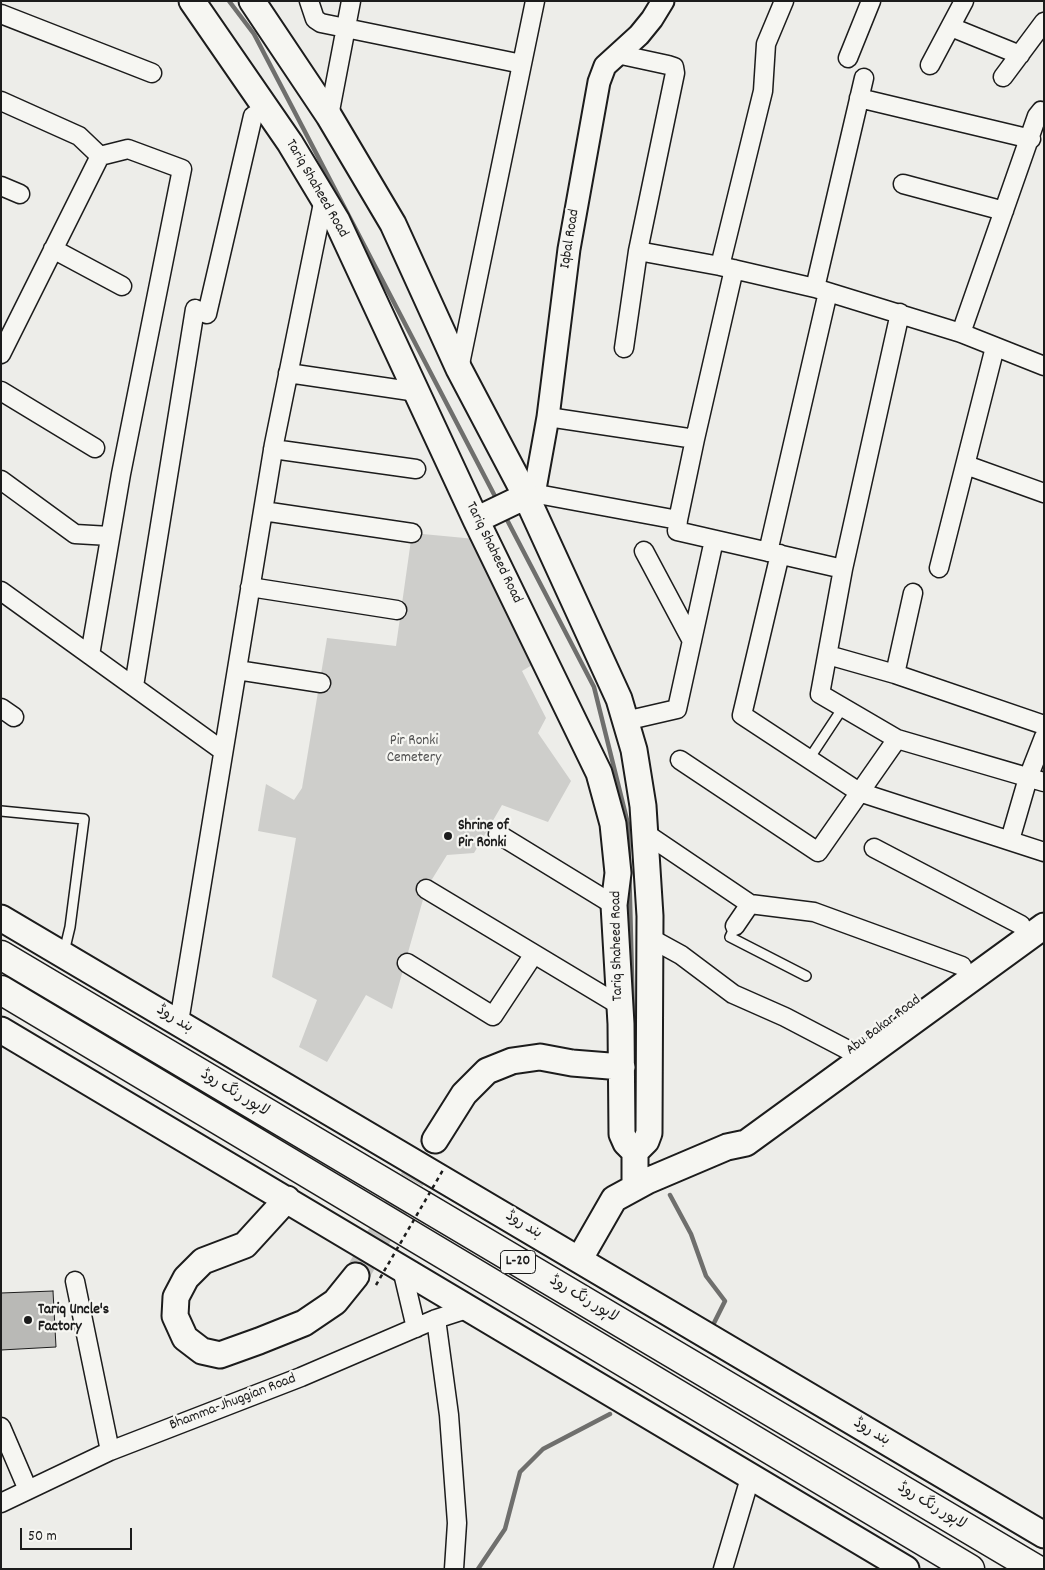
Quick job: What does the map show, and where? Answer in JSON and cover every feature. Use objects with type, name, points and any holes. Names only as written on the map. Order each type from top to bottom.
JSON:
[{"type":"highway","name":"لاہور رنگ روڈ","points":[[1,955],[1036,1569]]},
{"type":"highway","name":"لاہور رنگ روڈ","points":[[1,990],[970,1569]]},
{"type":"main road","name":"Tariq Shaheed Road","points":[[192,1],[290,142],[337,221],[599,773],[613,824],[618,873],[614,905],[622,1067],[622,1134],[626,1143],[634,1152],[635,1187]]},
{"type":"main road","name":"Tariq Shaheed Road","points":[[252,1],[330,116],[393,224],[459,369],[526,496],[619,700],[634,750],[645,834],[650,938],[649,1133],[646,1141],[634,1152]]},
{"type":"main road","points":[[479,518],[526,496]]},
{"type":"main road","name":"Abu Bakar Road","points":[[579,1260],[614,1199],[635,1187],[727,1147],[746,1143],[1033,926],[1044,908]]},
{"type":"main road","name":"بند روڈ","points":[[1,918],[1044,1535]]},
{"type":"main road","name":"Abu Bakar Road","points":[[727,1147],[741,1131],[962,966],[1033,926]]},
{"type":"main road","points":[[1,1030],[287,1199],[894,1566]]},
{"type":"main road","points":[[435,1140],[464,1094],[486,1071],[512,1061],[540,1057],[572,1063],[622,1067]]},
{"type":"main road","points":[[287,1199],[245,1245],[203,1261],[186,1278],[176,1297],[175,1316],[185,1338],[202,1351],[220,1355],[236,1350],[304,1323],[366,1280]]},
{"type":"street","points":[[309,1],[315,19],[347,29],[522,64]]},
{"type":"street","points":[[330,116],[351,1]]},
{"type":"street","points":[[459,369],[535,1]]},
{"type":"street","name":"Iqbal Road","points":[[526,496],[535,489],[548,417],[569,249],[599,82],[605,66],[639,35],[652,19],[662,1]]},
{"type":"street","points":[[784,1],[766,44],[763,91],[677,531],[843,569]]},
{"type":"street","points":[[848,58],[872,1]]},
{"type":"street","points":[[930,64],[964,1]]},
{"type":"street","points":[[1,14],[152,73]]},
{"type":"street","points":[[1003,78],[1044,22]]},
{"type":"street","points":[[951,27],[1020,54]]},
{"type":"street","points":[[617,54],[668,64],[674,67],[675,73],[638,251],[624,348]]},
{"type":"street","points":[[864,78],[742,715],[859,792],[1044,852]]},
{"type":"street","points":[[860,98],[1031,139]]},
{"type":"street","points":[[1,101],[79,136],[100,156]]},
{"type":"street","points":[[134,686],[194,309],[207,314],[254,116],[266,108]]},
{"type":"street","points":[[961,333],[1031,139],[1037,116],[1041,111],[1044,112]]},
{"type":"street","points":[[1,354],[100,156],[128,149],[182,169],[110,536],[90,655]]},
{"type":"street","points":[[903,184],[1004,210]]},
{"type":"street","points":[[1,186],[20,194]]},
{"type":"street","points":[[179,1022],[273,449],[324,198]]},
{"type":"street","points":[[53,249],[122,286]]},
{"type":"street","points":[[638,251],[727,268],[822,290],[961,333],[1044,366]]},
{"type":"street","points":[[900,313],[843,569],[820,694],[844,706],[897,739],[1036,780]]},
{"type":"street","points":[[939,568],[996,347]]},
{"type":"street","points":[[288,373],[417,392]]},
{"type":"street","points":[[1,391],[95,448]]},
{"type":"street","points":[[548,417],[695,439]]},
{"type":"street","points":[[273,449],[416,469]]},
{"type":"street","points":[[966,465],[1044,494]]},
{"type":"street","points":[[1,480],[76,534],[110,536]]},
{"type":"street","points":[[526,496],[678,520]]},
{"type":"street","points":[[263,511],[412,533]]},
{"type":"street","points":[[625,721],[677,708],[714,540]]},
{"type":"street","points":[[644,551],[692,641]]},
{"type":"street","points":[[250,587],[397,610]]},
{"type":"street","points":[[1,591],[224,751]]},
{"type":"street","points":[[895,674],[913,593]]},
{"type":"street","points":[[828,655],[895,674],[1044,725]]},
{"type":"street","points":[[237,670],[321,683]]},
{"type":"street","points":[[1010,840],[1036,780],[1044,737]]},
{"type":"street","points":[[680,760],[818,852],[897,739]]},
{"type":"street","points":[[498,834],[614,905]]},
{"type":"street","points":[[645,834],[750,904],[814,912],[962,966]]},
{"type":"street","points":[[874,848],[1033,926]]},
{"type":"street","points":[[426,889],[619,1005]]},
{"type":"street","points":[[735,926],[750,904]]},
{"type":"street","points":[[650,938],[681,955],[733,994],[785,1017],[850,1051]]},
{"type":"street","points":[[407,963],[493,1016],[534,954]]},
{"type":"street","points":[[402,1269],[416,1328]]},
{"type":"street","points":[[75,1281],[110,1451]]},
{"type":"street","name":"Bhamma-Jhuggian Road","points":[[1,1504],[110,1451],[301,1377],[436,1319],[467,1309]]},
{"type":"street","points":[[436,1319],[449,1415],[457,1523],[454,1569]]},
{"type":"street","points":[[1,1427],[28,1490]]},
{"type":"street","points":[[723,1569],[750,1478]]},
{"type":"lane","points":[[809,759],[844,706]]},
{"type":"lane","points":[[1,811],[84,819],[70,927],[63,954]]},
{"type":"lane","points":[[735,926],[730,936],[806,976]]},
{"type":"path","points":[[366,1280],[443,1170]]},
{"type":"green space","name":"Pir Ronki Cemetery","points":[[412,533],[486,540],[544,658],[522,671],[546,718],[538,733],[571,781],[548,822],[502,805],[474,853],[447,855],[426,889],[392,1009],[366,995],[327,1062],[299,1047],[317,1000],[272,977],[296,838],[258,831],[266,784],[294,800],[302,788],[327,638],[396,646]]},
{"type":"building","name":"Tariq Uncle's Factory","points":[[53,1291],[56,1347],[1,1350],[1,1293]]},
{"type":"waterway","points":[[229,1],[254,34],[498,502]]},
{"type":"waterway","points":[[505,516],[594,687],[628,824],[636,1131]]},
{"type":"waterway","points":[[670,1195],[691,1234],[706,1276],[725,1301],[711,1329]]},
{"type":"waterway","points":[[478,1569],[505,1529],[520,1472],[543,1449],[610,1414]]},
{"type":"tunnel","points":[[356,1276],[435,1140]]},
{"type":"place","name":"Shrine of Pir Ronki","points":[[448,836]]},
{"type":"place","name":"Tariq Uncle's Factory","points":[[28,1320]]}]
